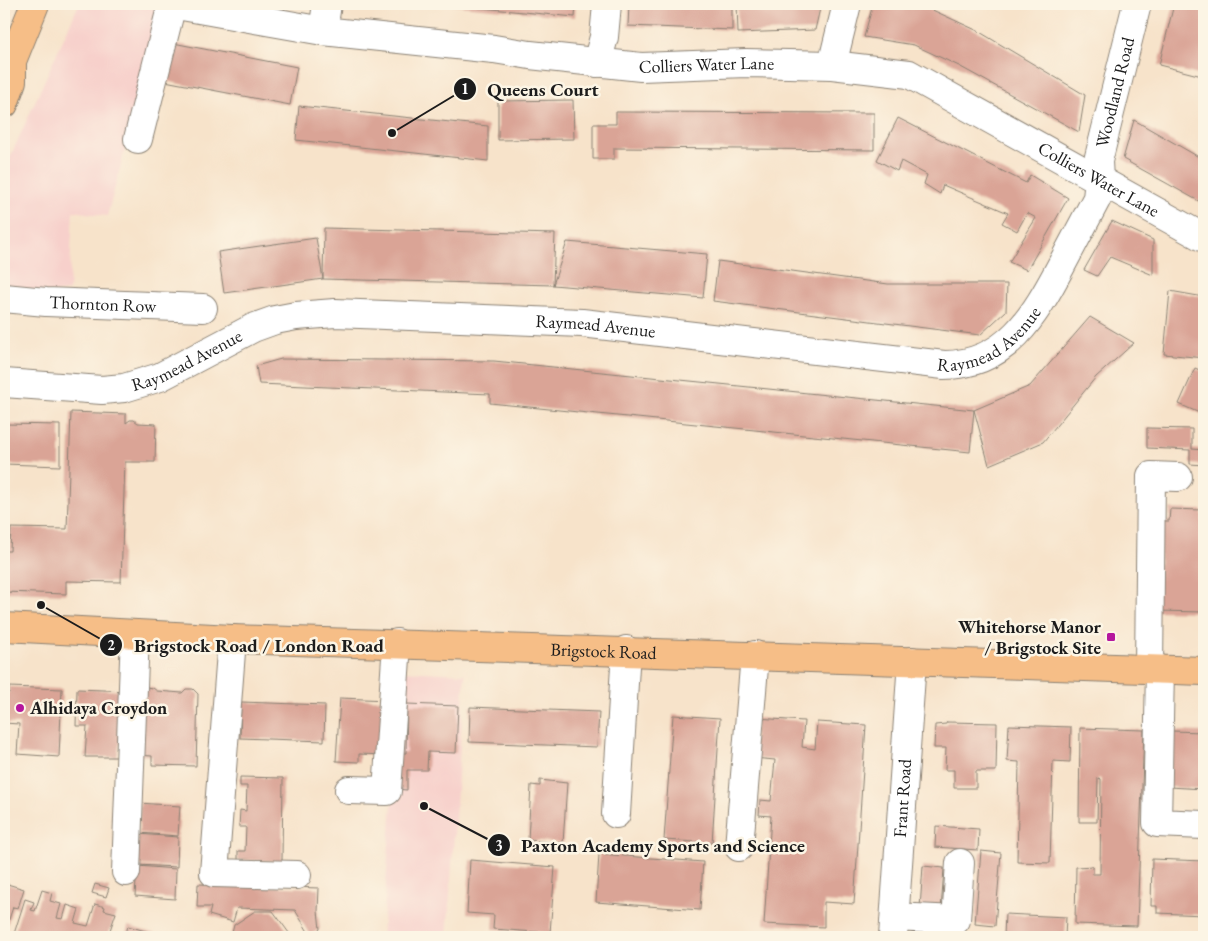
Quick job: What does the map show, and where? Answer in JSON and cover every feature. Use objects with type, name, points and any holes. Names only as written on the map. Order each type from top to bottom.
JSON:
[{"type":"main road","points":[[4,104],[12,81],[8,64],[35,4]]},
{"type":"main road","name":"Brigstock Road","points":[[4,627],[232,638],[1204,671]]},
{"type":"street","points":[[138,139],[172,4]]},
{"type":"street","name":"Colliers Water Lane","points":[[172,4],[323,31],[494,49],[597,63],[641,67],[746,63],[832,65],[909,74],[1204,238]]},
{"type":"street","points":[[323,31],[328,4]]},
{"type":"street","points":[[597,63],[604,37],[607,4]]},
{"type":"street","points":[[832,65],[847,4]]},
{"type":"street","name":"Woodland Road","points":[[1100,180],[1098,161],[1137,4]]},
{"type":"street","name":"Raymead Avenue","points":[[4,383],[102,390],[124,388],[160,377],[253,328],[275,320],[296,316],[335,313],[582,323],[944,365],[959,365],[982,358],[1000,349],[1016,335],[1030,318],[1046,295],[1097,198],[1100,180]]},
{"type":"street","name":"Thornton Row","points":[[4,298],[46,302],[202,308]]},
{"type":"street","points":[[1178,477],[1151,476],[1157,823],[1204,825]]},
{"type":"street","points":[[126,872],[135,634]]},
{"type":"street","points":[[232,638],[214,873],[297,875]]},
{"type":"street","points":[[349,790],[387,791],[397,643]]},
{"type":"street","points":[[616,814],[626,650]]},
{"type":"street","points":[[739,848],[755,656]]},
{"type":"street","name":"Frant Road","points":[[894,927],[912,660]]},
{"type":"street","points":[[894,927],[956,920],[960,863]]},
{"type":"shaded area","points":[[79,4],[165,4],[107,216],[73,211],[69,291],[4,298],[4,171]]},
{"type":"shaded area","points":[[402,671],[465,674],[447,937],[382,937]]},
{"type":"building","points":[[450,4],[576,4],[575,17]]},
{"type":"building","points":[[629,4],[732,4],[732,30],[628,26]]},
{"type":"building","points":[[737,4],[821,4],[815,30],[738,33]]},
{"type":"building","points":[[873,4],[910,4],[926,7],[978,31],[1085,95],[1079,132],[959,66],[914,45],[864,37]]},
{"type":"building","points":[[1174,4],[1204,4],[1204,66],[1202,76],[1159,65]]},
{"type":"building","points":[[173,43],[297,67],[290,105],[165,81]]},
{"type":"building","points":[[573,100],[574,139],[498,140],[498,101]]},
{"type":"building","points":[[299,106],[488,126],[488,161],[296,140]]},
{"type":"building","points":[[616,112],[874,113],[874,150],[614,148],[614,159],[593,159],[593,124],[616,124]]},
{"type":"building","points":[[898,118],[1026,183],[1030,175],[1068,198],[1027,270],[1009,262],[1036,218],[1027,213],[1017,231],[1002,223],[1008,213],[943,185],[940,194],[924,184],[927,175],[901,161],[897,171],[877,160]]},
{"type":"building","points":[[1134,120],[1204,160],[1204,204],[1123,159]]},
{"type":"building","points":[[1112,221],[1153,240],[1153,275],[1110,257],[1097,276],[1084,270]]},
{"type":"building","points":[[324,228],[555,234],[553,285],[323,279]]},
{"type":"building","points":[[316,238],[323,279],[224,293],[218,252]]},
{"type":"building","points":[[567,242],[707,254],[703,298],[553,285]]},
{"type":"building","points":[[718,261],[888,284],[1007,284],[1006,311],[980,335],[713,301]]},
{"type":"building","points":[[1170,291],[1204,297],[1204,358],[1164,354]]},
{"type":"building","points":[[1090,317],[1134,343],[1096,377],[1043,442],[989,465],[974,410],[1030,386]]},
{"type":"building","points":[[281,359],[494,361],[974,410],[970,452],[490,403],[490,394],[259,384],[256,366]]},
{"type":"building","points":[[1195,368],[1204,372],[1204,415],[1179,404]]},
{"type":"building","points":[[71,412],[126,414],[126,423],[134,420],[138,423],[156,424],[155,462],[125,462],[121,582],[66,581],[66,594],[4,592],[4,551],[10,551],[11,528],[67,529]]},
{"type":"building","points":[[5,424],[60,425],[60,466],[4,464]]},
{"type":"building","points":[[1147,428],[1192,429],[1192,449],[1204,450],[1204,465],[1190,464],[1190,450],[1147,448]]},
{"type":"building","points":[[1170,509],[1202,510],[1204,612],[1156,611],[1162,521],[1169,521]]},
{"type":"building","points":[[9,687],[62,689],[59,757],[17,754],[19,724],[4,723],[4,692],[9,693]]},
{"type":"building","points":[[146,687],[157,691],[182,693],[186,689],[193,689],[198,694],[196,766],[152,765],[152,756],[137,755]]},
{"type":"building","points":[[77,689],[129,691],[117,757],[85,757],[87,726],[76,726]]},
{"type":"building","points":[[340,698],[388,700],[385,755],[359,754],[359,762],[336,761]]},
{"type":"building","points":[[241,702],[325,705],[324,741],[240,738]]},
{"type":"building","points":[[407,704],[458,706],[456,753],[428,752],[427,770],[407,770],[407,790],[395,789],[397,753],[406,753]]},
{"type":"building","points":[[470,707],[599,712],[597,747],[469,742]]},
{"type":"building","points":[[673,715],[720,718],[712,843],[664,840]]},
{"type":"building","points":[[756,718],[804,721],[802,747],[815,749],[817,722],[866,725],[854,904],[824,902],[824,927],[764,924],[771,816],[759,815],[760,800],[771,801],[775,760],[753,758]]},
{"type":"building","points":[[947,722],[997,723],[996,771],[976,771],[976,788],[954,788],[954,770],[945,770],[946,748],[934,748],[935,725],[946,724]]},
{"type":"building","points":[[1009,725],[1071,727],[1070,762],[1053,761],[1050,863],[1017,862],[1019,762],[1007,761]]},
{"type":"building","points":[[1080,728],[1144,730],[1137,926],[1075,924],[1076,867],[1093,866],[1093,874],[1100,874],[1101,779],[1098,778],[1097,822],[1079,822]]},
{"type":"building","points":[[1171,731],[1204,732],[1204,789],[1169,787]]},
{"type":"building","points":[[240,777],[283,778],[282,861],[238,860],[238,851],[245,851],[246,827],[239,827],[240,810],[246,811],[247,786],[240,786]]},
{"type":"building","points":[[540,780],[567,783],[563,843],[528,840],[531,785],[540,786]]},
{"type":"building","points":[[140,803],[180,806],[178,836],[139,833]]},
{"type":"building","points":[[936,826],[979,829],[978,850],[935,847]]},
{"type":"building","points":[[138,834],[178,837],[177,867],[137,865]]},
{"type":"building","points":[[981,851],[1001,853],[995,926],[975,924]]},
{"type":"building","points":[[599,854],[703,862],[700,910],[596,902]]},
{"type":"building","points":[[1152,859],[1204,861],[1204,915],[1157,913],[1157,906],[1151,906]]},
{"type":"building","points":[[470,860],[555,867],[550,933],[493,929],[494,915],[467,913]]},
{"type":"building","points":[[137,866],[176,869],[175,899],[135,896]]},
{"type":"building","points":[[923,866],[944,868],[941,910],[920,908]]},
{"type":"building","points":[[4,883],[24,889],[18,908],[13,907],[4,935]]},
{"type":"building","points":[[95,884],[109,888],[106,897],[92,893]]},
{"type":"building","points":[[198,884],[319,888],[318,911],[320,929],[310,935],[295,910],[237,908],[233,922],[209,915],[211,907],[197,907]]},
{"type":"building","points":[[42,890],[52,893],[50,901],[61,904],[57,918],[63,919],[67,905],[79,909],[75,923],[88,926],[95,904],[105,907],[104,910],[116,913],[109,933],[115,935],[114,937],[13,937],[25,899],[34,902],[31,910],[35,911]]},
{"type":"building","points":[[255,911],[273,911],[292,937],[231,937],[234,925]]},
{"type":"building","points":[[1005,914],[1066,917],[1065,937],[1004,936]]},
{"type":"building","points":[[128,926],[156,934],[155,937],[125,937]]},
{"type":"place","name":"Queens Court","points":[[392,133]]},
{"type":"place","name":"Brigstock Road / London Road","points":[[41,605]]},
{"type":"place","name":"Whitehorse Manor / Brigstock Site","points":[[1111,637]]},
{"type":"place","name":"Alhidaya Croydon","points":[[20,708]]},
{"type":"place","name":"Paxton Academy Sports and Science","points":[[424,806]]}]
